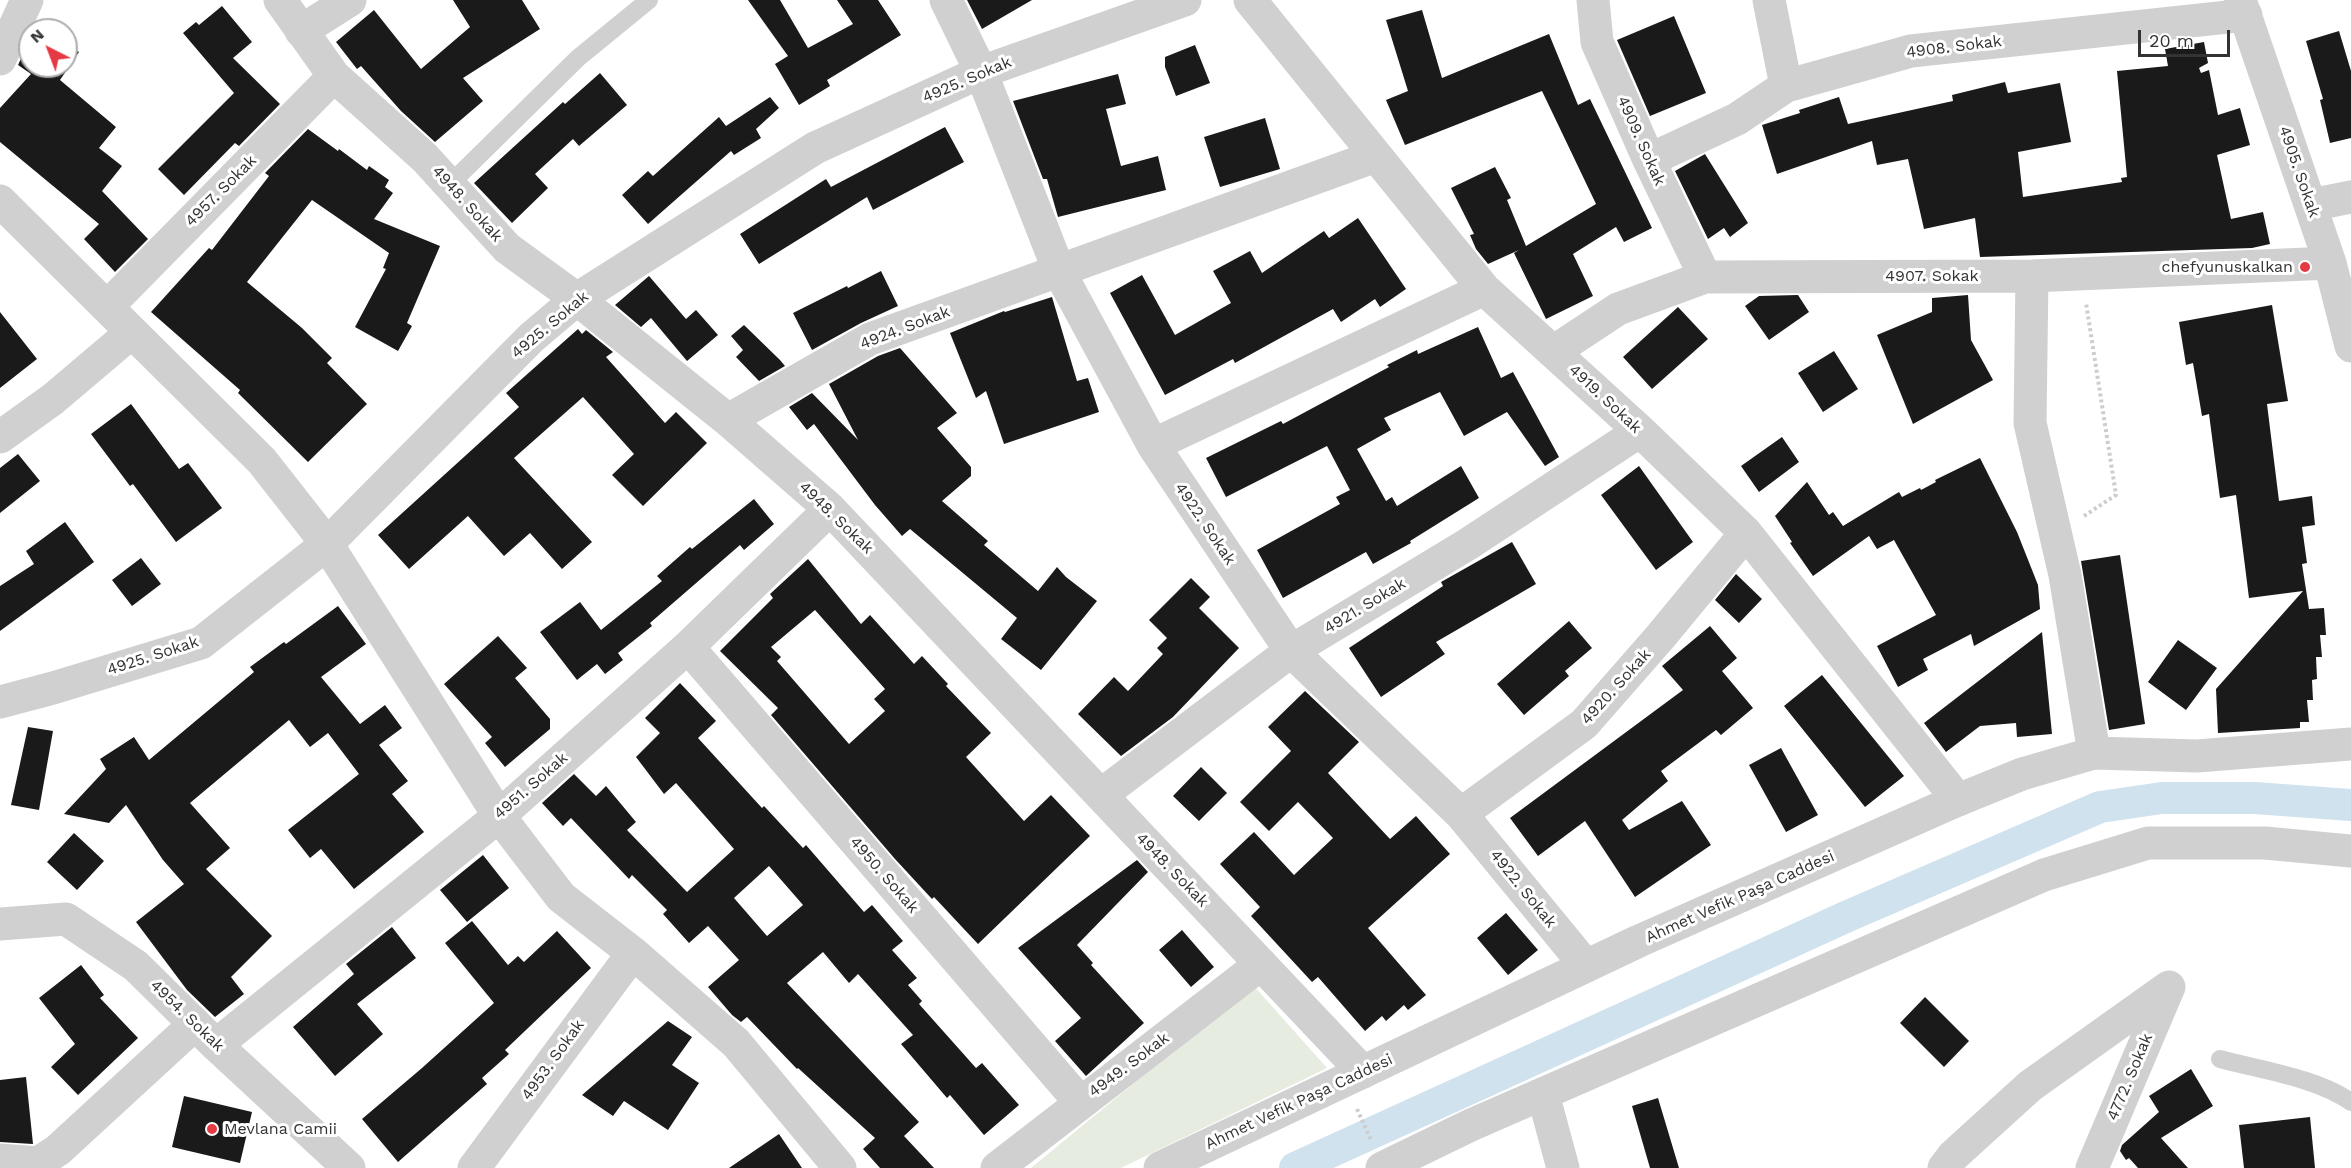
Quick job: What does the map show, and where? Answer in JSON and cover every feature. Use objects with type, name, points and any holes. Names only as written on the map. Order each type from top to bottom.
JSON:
[{"type":"street","points":[[0,59],[27,0]]},
{"type":"street","name":"4948. Sokak","points":[[280,0],[334,76],[425,158],[507,248],[577,299],[728,420],[830,509],[1363,1072]]},
{"type":"street","points":[[301,31],[350,0]]},
{"type":"street","name":"4922. Sokak","points":[[946,0],[981,72],[1059,271],[1153,445],[1291,651],[1461,814],[1586,966]]},
{"type":"street","name":"4925. Sokak","points":[[0,702],[201,643],[327,544],[531,338],[577,299],[815,148],[981,72],[1185,0]]},
{"type":"street","name":"4919. Sokak","points":[[1250,0],[1484,289],[1640,431],[1746,533],[1958,800]]},
{"type":"street","name":"4909. Sokak","points":[[1593,0],[1597,42],[1649,160],[1705,277]]},
{"type":"street","points":[[1769,0],[1786,86]]},
{"type":"street","name":"4908. Sokak","points":[[1649,160],[1737,119],[1786,86],[1911,51],[2243,8]]},
{"type":"street","name":"4905. Sokak","points":[[2243,8],[2330,263],[2351,346]]},
{"type":"street","name":"4957. Sokak","points":[[107,307],[334,76]]},
{"type":"street","name":"4924. Sokak","points":[[728,420],[870,339],[1376,156]]},
{"type":"street","points":[[2311,206],[2351,197]]},
{"type":"street","points":[[0,201],[261,461],[327,544],[499,816],[561,897],[633,952],[736,1042],[840,1168]]},
{"type":"street","name":"4907. Sokak","points":[[1553,352],[1618,309],[1705,277],[2032,276],[2330,263]]},
{"type":"street","points":[[2032,276],[2030,423],[2065,575],[2094,753]]},
{"type":"street","points":[[1153,445],[1484,289]]},
{"type":"street","points":[[0,437],[53,399],[132,332]]},
{"type":"street","name":"4921. Sokak","points":[[1101,795],[1291,651],[1468,544],[1640,431]]},
{"type":"street","name":"4951. Sokak","points":[[0,1160],[38,1163],[58,1150],[206,1034],[499,816],[688,647],[830,509]]},
{"type":"street","name":"4920. Sokak","points":[[1461,814],[1584,724],[1661,636],[1746,533]]},
{"type":"street","name":"4950. Sokak","points":[[688,647],[1080,1102]]},
{"type":"street","name":"Ahmet Vefik Paşa Caddesi","points":[[1160,1168],[1586,966],[1958,800],[2022,774],[2094,753],[2197,756],[2351,744]]},
{"type":"street","points":[[1378,1157],[1543,1094],[2044,875],[2148,843],[2265,843],[2351,851]]},
{"type":"street","name":"4954. Sokak","points":[[0,924],[66,920],[136,966],[349,1168]]},
{"type":"street","name":"4953. Sokak","points":[[474,1168],[633,952]]},
{"type":"street","name":"4949. Sokak","points":[[998,1168],[1080,1102],[1261,964]]},
{"type":"street","name":"4772. Sokak","points":[[1944,1168],[1953,1156],[2031,1086],[2169,987],[2092,1168]]},
{"type":"street","points":[[1543,1094],[1563,1168]]},
{"type":"lane","points":[[449,185],[578,58],[649,0]]},
{"type":"lane","points":[[2220,1059],[2314,1084],[2343,1096],[2351,1102]]},
{"type":"path","points":[[2056,535],[2116,495],[2085,297]]},
{"type":"path","points":[[1363,1123],[1378,1157]]},
{"type":"shaded area","points":[[1253,985],[1327,1068],[1121,1168],[1031,1168]]},
{"type":"building","points":[[453,0],[522,0],[540,29],[463,78],[483,101],[435,142],[401,111],[361,66],[357,69],[336,42],[374,10],[421,69],[470,27]]},
{"type":"building","points":[[748,0],[780,0],[808,48],[853,24],[837,0],[878,0],[901,35],[827,80],[830,86],[799,105],[775,64],[788,56]]},
{"type":"building","points":[[967,0],[1032,0],[982,29]]},
{"type":"building","points":[[222,6],[252,42],[233,58],[280,104],[239,146],[235,143],[184,195],[158,169],[234,93],[183,33],[196,22],[199,25]]},
{"type":"building","points":[[1422,10],[1442,78],[1549,34],[1578,105],[1590,99],[1652,228],[1624,242],[1616,227],[1573,254],[1593,296],[1546,319],[1514,253],[1519,250],[1488,264],[1476,249],[1470,235],[1474,234],[1451,188],[1495,167],[1511,198],[1507,200],[1526,246],[1596,204],[1542,91],[1405,145],[1386,100],[1408,91],[1386,20]]},
{"type":"building","points":[[1674,16],[1706,93],[1650,116],[1617,40]]},
{"type":"building","points":[[2339,31],[2351,71],[2351,138],[2330,143],[2320,100],[2323,99],[2306,41]]},
{"type":"building","points":[[2204,42],[2208,63],[2199,68],[2201,73],[2209,70],[2218,115],[2240,108],[2250,145],[2217,155],[2231,219],[2263,212],[2270,244],[2252,248],[1980,257],[1975,218],[1924,229],[1908,159],[1877,165],[1872,141],[1777,174],[1762,125],[1839,97],[1848,124],[1953,101],[1952,95],[2005,82],[2008,93],[2060,83],[2071,142],[2018,152],[2023,197],[2122,182],[2121,178],[2127,177],[2117,71],[2168,66],[2165,49]]},
{"type":"building","points":[[1195,45],[1210,83],[1176,96],[1165,67],[1165,57]]},
{"type":"building","points":[[600,73],[627,105],[579,146],[573,139],[535,174],[548,188],[512,223],[474,183],[563,102],[565,104]]},
{"type":"building","points":[[1118,74],[1126,104],[1106,109],[1121,166],[1158,156],[1166,190],[1058,217],[1047,179],[1043,179],[1013,101]]},
{"type":"building","points":[[27,78],[61,78],[60,80],[116,127],[99,148],[122,166],[102,191],[148,239],[115,272],[84,239],[99,224],[0,142],[0,108]]},
{"type":"building","points":[[770,97],[779,108],[756,129],[761,138],[734,155],[731,151],[648,224],[622,195],[648,171],[653,176],[719,117],[726,126]]},
{"type":"building","points":[[1265,118],[1280,169],[1220,187],[1204,137]]},
{"type":"building","points":[[945,127],[964,162],[873,210],[867,197],[759,264],[740,234],[826,179],[831,187]]},
{"type":"building","points":[[308,129],[367,170],[369,166],[389,180],[385,187],[393,193],[374,219],[440,246],[407,323],[412,326],[398,351],[355,327],[386,269],[383,268],[389,253],[312,200],[247,282],[302,328],[332,358],[327,363],[367,404],[308,462],[238,393],[240,390],[151,312],[209,248],[212,250],[269,176],[265,173]]},
{"type":"building","points":[[1705,154],[1748,223],[1730,237],[1724,228],[1708,239],[1675,171]]},
{"type":"building","points":[[1358,218],[1406,289],[1380,307],[1375,299],[1341,322],[1333,309],[1235,363],[1233,359],[1165,395],[1110,293],[1142,275],[1175,335],[1231,303],[1213,271],[1250,251],[1262,273],[1324,231],[1329,238]]},
{"type":"building","points":[[881,271],[898,306],[812,350],[793,313]]},
{"type":"building","points":[[649,276],[686,319],[696,310],[718,335],[687,361],[651,318],[641,327],[615,305]]},
{"type":"building","points":[[1798,295],[1809,312],[1769,340],[1745,306],[1759,296]]},
{"type":"building","points":[[1968,295],[1971,340],[1993,380],[1913,424],[1877,335],[1932,312],[1932,298]]},
{"type":"building","points":[[1052,297],[1077,381],[1088,378],[1099,412],[1004,444],[986,391],[976,398],[950,333],[1004,311]]},
{"type":"building","points":[[2272,305],[2288,401],[2267,404],[2279,501],[2312,496],[2315,525],[2302,527],[2307,563],[2302,564],[2309,609],[2324,608],[2326,635],[2320,635],[2322,657],[2316,657],[2317,679],[2312,680],[2313,700],[2307,700],[2309,722],[2300,722],[2300,728],[2218,733],[2216,689],[2303,591],[2249,598],[2236,495],[2220,498],[2209,414],[2202,416],[2193,363],[2186,365],[2179,322]]},
{"type":"building","points":[[1678,307],[1708,339],[1652,389],[1623,357]]},
{"type":"building","points":[[0,312],[37,359],[0,388]]},
{"type":"building","points":[[744,325],[785,366],[759,381],[736,357],[743,350],[731,336]]},
{"type":"building","points":[[1478,327],[1501,378],[1513,372],[1559,457],[1545,466],[1507,412],[1464,436],[1440,392],[1384,418],[1391,430],[1357,449],[1386,501],[1392,497],[1397,506],[1461,466],[1479,498],[1410,541],[1411,543],[1373,564],[1366,552],[1283,598],[1257,550],[1340,504],[1336,497],[1350,490],[1327,446],[1226,497],[1206,458],[1281,421],[1283,424],[1417,350],[1418,354]]},
{"type":"building","points":[[578,329],[582,334],[586,330],[613,352],[606,357],[665,423],[676,412],[707,443],[643,506],[612,475],[634,454],[583,397],[514,458],[592,542],[562,569],[530,533],[504,556],[468,516],[409,569],[378,535],[519,407],[506,393]]},
{"type":"building","points":[[900,348],[957,413],[937,428],[971,467],[971,476],[942,501],[988,541],[984,545],[1038,591],[1057,567],[1097,601],[1041,670],[1001,639],[1017,618],[910,529],[902,536],[875,505],[814,424],[807,430],[789,407],[812,393],[858,440],[829,384],[878,356]]},
{"type":"building","points":[[1834,351],[1858,389],[1823,412],[1798,373]]},
{"type":"building","points":[[131,404],[179,469],[188,463],[222,508],[176,542],[133,484],[130,486],[91,434]]},
{"type":"building","points":[[1782,437],[1799,462],[1759,492],[1741,466]]},
{"type":"building","points":[[18,454],[40,481],[0,513],[0,468]]},
{"type":"building","points":[[1980,458],[2017,532],[2038,585],[2040,609],[1974,646],[1971,634],[1923,659],[1928,670],[1898,687],[1877,646],[1936,615],[1894,540],[1877,549],[1869,536],[1813,576],[1775,516],[1807,482],[1829,515],[1833,512],[1843,526],[1899,492],[1902,497],[1920,488],[1921,490],[1936,482],[1935,480]]},
{"type":"building","points":[[1639,466],[1693,542],[1656,570],[1601,495]]},
{"type":"building","points":[[754,499],[774,524],[744,550],[740,545],[650,623],[652,626],[618,653],[623,660],[605,674],[597,664],[577,680],[540,632],[580,602],[601,630],[662,581],[657,576],[690,547],[692,549]]},
{"type":"building","points":[[65,522],[94,562],[0,631],[0,586],[34,564],[26,551]]},
{"type":"building","points":[[1512,542],[1536,584],[1436,642],[1445,654],[1381,697],[1349,648],[1443,586],[1441,582]]},
{"type":"building","points":[[2120,555],[2145,724],[2109,730],[2081,561]]},
{"type":"building","points":[[141,558],[161,584],[132,606],[112,580]]},
{"type":"building","points":[[808,559],[861,624],[870,615],[914,664],[922,656],[948,684],[946,686],[991,733],[966,757],[1024,821],[1051,795],[1090,836],[978,944],[895,859],[771,715],[778,708],[720,651],[773,598],[770,594]],"holes":[[[815,610],[885,689],[874,699],[885,711],[849,744],[777,661],[781,657],[771,647]]]},
{"type":"building","points":[[1736,574],[1762,599],[1739,623],[1715,600]]},
{"type":"building","points":[[1191,578],[1210,597],[1199,608],[1239,648],[1173,717],[1121,756],[1078,714],[1114,677],[1128,691],[1163,654],[1157,648],[1167,638],[1149,620]]},
{"type":"building","points":[[338,606],[366,644],[321,677],[360,724],[385,705],[402,728],[379,745],[408,781],[392,794],[424,832],[354,889],[321,849],[310,858],[288,830],[359,774],[328,733],[310,747],[289,720],[190,803],[230,848],[206,869],[272,936],[231,977],[244,994],[215,1017],[187,990],[136,922],[184,884],[163,860],[126,805],[109,823],[64,814],[106,769],[100,759],[134,737],[149,760],[254,672],[250,667]]},
{"type":"building","points":[[1569,621],[1592,648],[1565,671],[1569,676],[1524,715],[1497,684]]},
{"type":"building","points":[[1710,626],[1737,658],[1722,671],[1753,708],[1721,735],[1716,730],[1661,771],[1668,781],[1622,820],[1629,830],[1682,801],[1711,845],[1635,897],[1585,821],[1538,856],[1510,818],[1683,690],[1662,666]]},
{"type":"building","points":[[2042,632],[2052,734],[2017,737],[2016,723],[1980,726],[1946,752],[1924,723]]},
{"type":"building","points":[[498,636],[527,668],[515,678],[550,719],[550,729],[505,767],[485,743],[492,737],[444,684]]},
{"type":"building","points":[[2178,640],[2217,668],[2186,710],[2148,682]]},
{"type":"building","points":[[1822,675],[1904,776],[1865,807],[1784,706]]},
{"type":"building","points":[[680,683],[716,721],[698,738],[762,808],[764,806],[803,848],[806,845],[864,912],[872,905],[903,941],[892,950],[917,978],[908,985],[922,1001],[919,1004],[976,1068],[982,1063],[1019,1105],[984,1135],[950,1095],[947,1098],[901,1044],[913,1035],[858,974],[849,983],[823,952],[787,983],[919,1122],[904,1136],[934,1168],[880,1168],[863,1149],[875,1138],[797,1069],[747,1017],[741,1022],[732,1015],[708,987],[739,960],[708,926],[689,943],[663,914],[667,910],[632,875],[629,879],[571,818],[563,826],[542,803],[574,774],[596,796],[606,786],[636,822],[627,830],[687,892],[734,849],[676,783],[664,794],[636,757],[660,733],[645,718]],"holes":[[[769,866],[803,905],[767,936],[734,898]]]},
{"type":"building","points":[[1305,691],[1359,742],[1328,773],[1390,839],[1416,816],[1450,854],[1368,928],[1426,995],[1408,1010],[1404,1005],[1386,1021],[1382,1016],[1365,1031],[1318,977],[1312,982],[1251,916],[1260,907],[1220,864],[1254,832],[1294,875],[1333,838],[1298,802],[1269,831],[1240,802],[1291,751],[1268,727]]},
{"type":"building","points":[[28,727],[53,731],[39,810],[11,805]]},
{"type":"building","points":[[1781,748],[1818,815],[1786,832],[1749,765]]},
{"type":"building","points":[[1201,767],[1227,793],[1199,821],[1173,796]]},
{"type":"building","points":[[74,833],[104,861],[77,890],[47,862]]},
{"type":"building","points":[[483,855],[509,888],[467,922],[440,890]]},
{"type":"building","points":[[1137,860],[1148,872],[1077,945],[1093,963],[1091,965],[1144,1023],[1086,1076],[1055,1041],[1081,1018],[1018,948]]},
{"type":"building","points":[[1506,913],[1538,950],[1508,975],[1477,938]]},
{"type":"building","points":[[472,921],[508,965],[518,956],[524,962],[557,931],[591,968],[505,1050],[509,1054],[482,1078],[487,1084],[398,1162],[362,1119],[494,1003],[445,943]]},
{"type":"building","points":[[392,927],[416,958],[357,1004],[383,1034],[335,1076],[293,1027],[354,974],[346,964]]},
{"type":"building","points":[[1182,930],[1214,967],[1191,987],[1159,950]]},
{"type":"building","points":[[81,965],[104,995],[100,998],[138,1038],[78,1095],[51,1067],[75,1044],[39,998]]},
{"type":"building","points":[[1925,997],[1969,1041],[1944,1067],[1900,1023]]},
{"type":"building","points":[[668,1021],[692,1037],[672,1065],[699,1083],[668,1130],[624,1101],[613,1116],[582,1095]]},
{"type":"building","points":[[2191,1069],[2213,1106],[2161,1138],[2188,1168],[2138,1168],[2129,1158],[2126,1160],[2120,1151],[2122,1145],[2159,1112],[2149,1096]]},
{"type":"building","points":[[26,1077],[33,1144],[0,1142],[0,1080]]},
{"type":"building","name":"Mevlana Camii","points":[[184,1096],[252,1112],[240,1163],[172,1147]]},
{"type":"building","points":[[1658,1098],[1679,1168],[1650,1168],[1632,1106]]},
{"type":"building","points":[[2310,1117],[2315,1168],[2244,1168],[2239,1125]]},
{"type":"building","points":[[779,1134],[802,1168],[729,1168]]},
{"type":"waterway","points":[[1295,1168],[1848,916],[2100,807],[2162,798],[2255,798],[2351,805]]},
{"type":"place","name":"chefyunuskalkan","points":[[2305,267]]},
{"type":"place","name":"Mevlana Camii","points":[[212,1129]]}]
